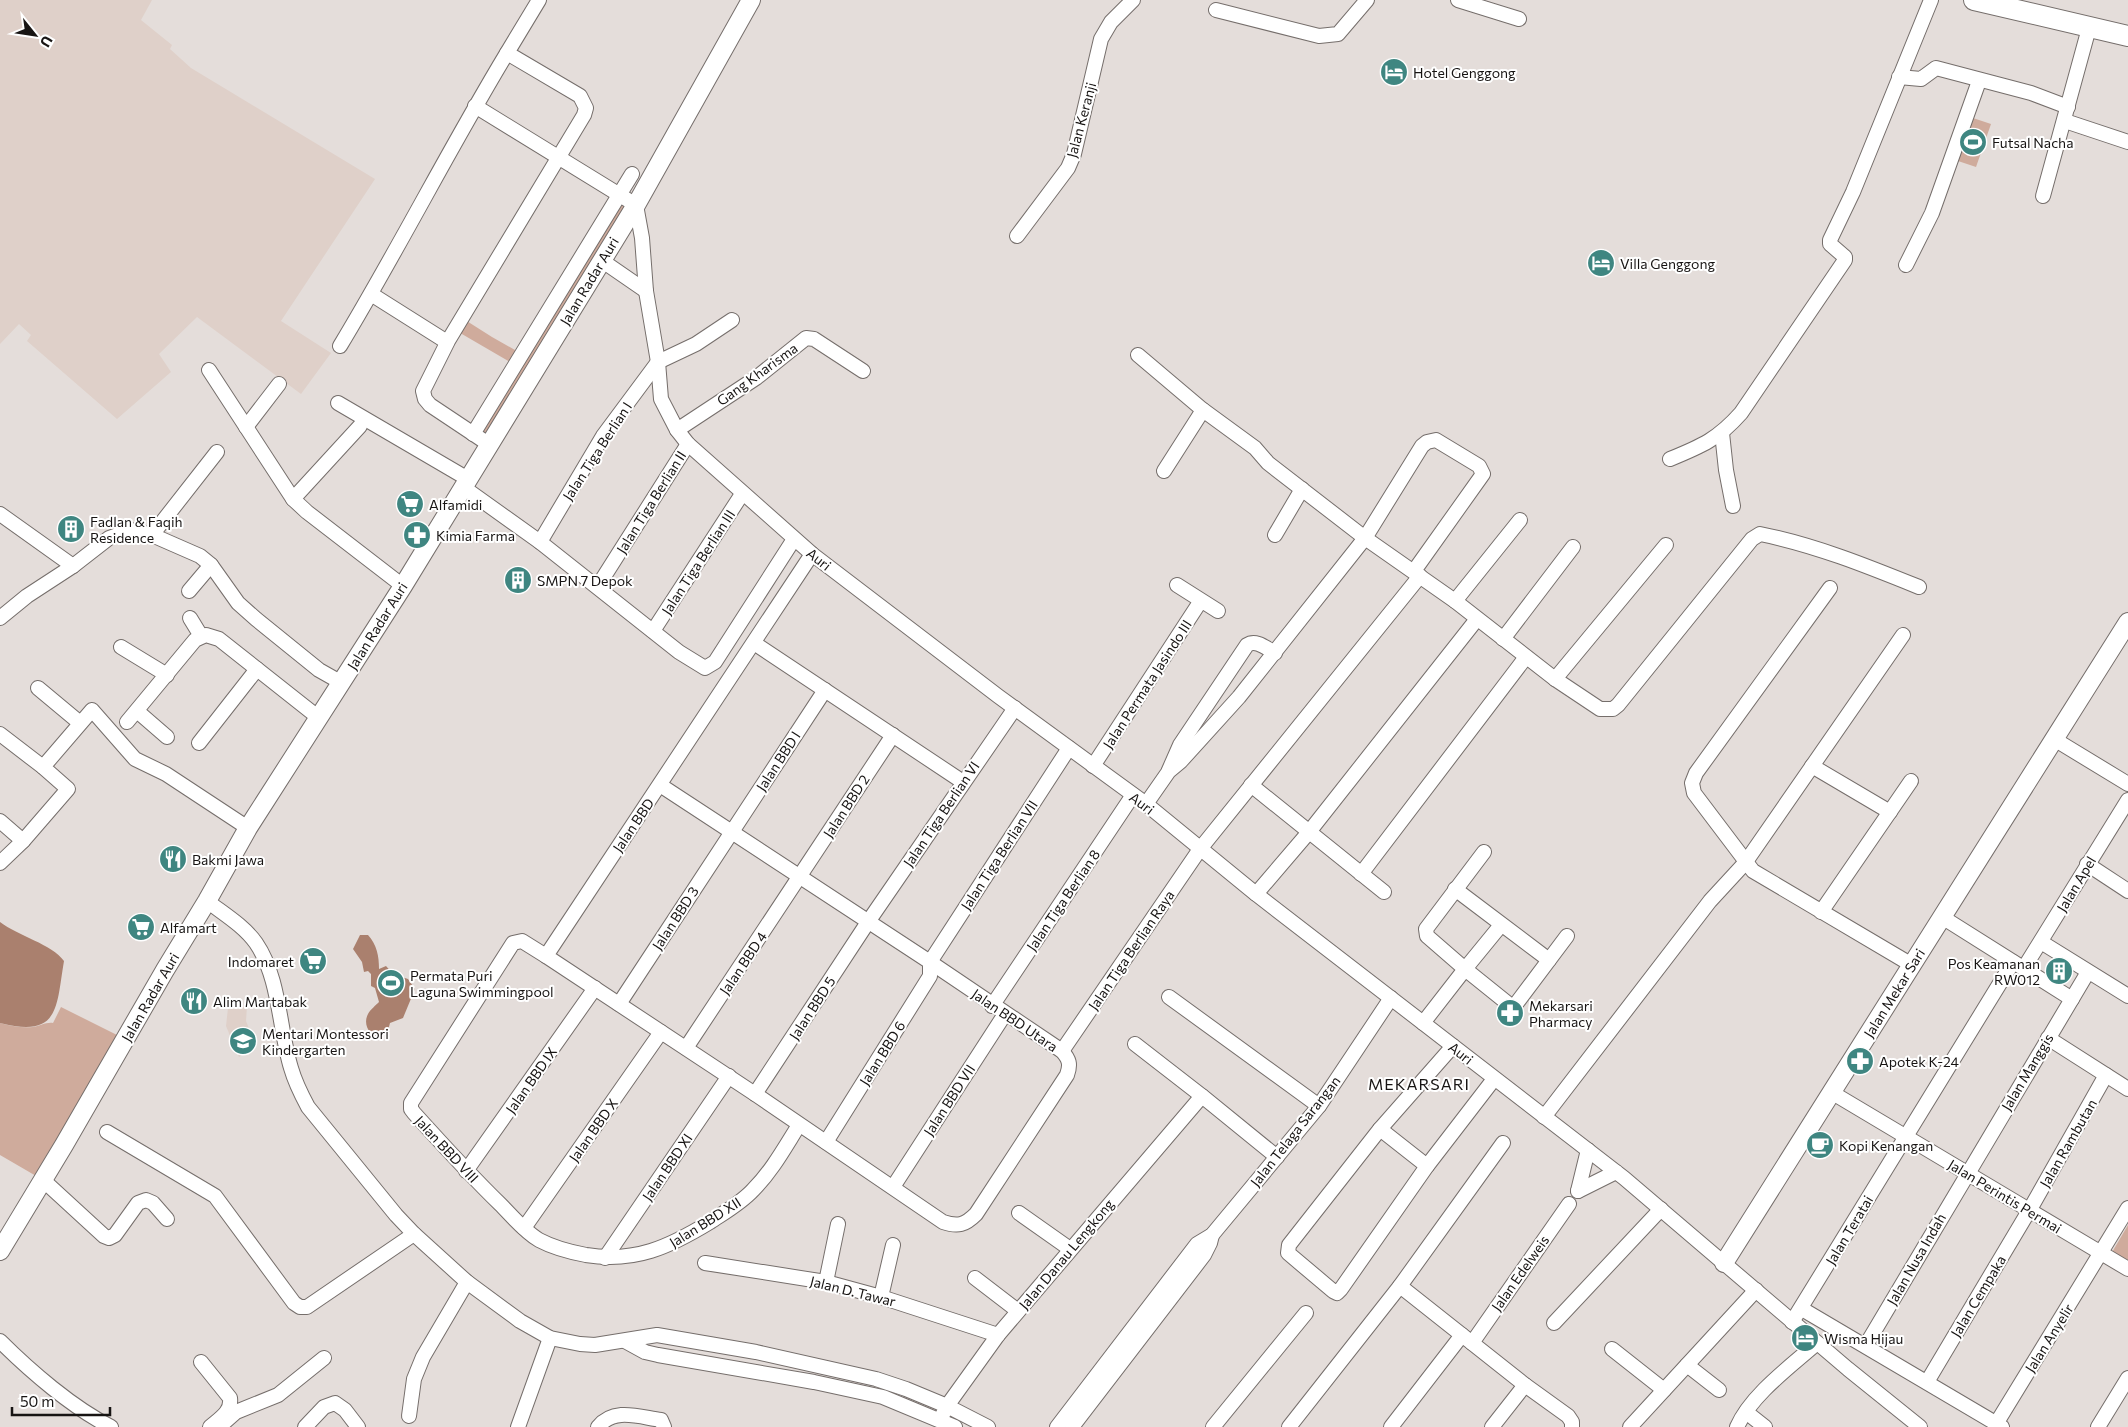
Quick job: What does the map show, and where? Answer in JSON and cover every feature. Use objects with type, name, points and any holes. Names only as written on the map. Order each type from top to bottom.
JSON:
[{"type":"highway","points":[[1974,0],[2128,36]]},
{"type":"highway","points":[[2031,0],[2128,22]]},
{"type":"main road","name":"Jalan Radar Auri","points":[[0,1251],[207,901],[248,828],[403,586],[636,205],[751,0]]},
{"type":"main road","name":"Jalan Mekar Sari","points":[[1724,1263],[2128,622]]},
{"type":"street","points":[[340,346],[371,294],[475,106],[539,0]]},
{"type":"street","name":"Jalan Keranji","points":[[1017,236],[1068,168],[1074,154],[1101,39],[1111,22],[1133,0]]},
{"type":"street","points":[[1216,10],[1319,36],[1338,34],[1368,0]]},
{"type":"street","points":[[1458,0],[1519,19]]},
{"type":"street","points":[[1670,459],[1706,444],[1722,433],[1742,413],[1845,260],[1845,257],[1830,244],[1830,240],[1853,192],[1931,0]]},
{"type":"street","points":[[2043,196],[2089,28]]},
{"type":"street","points":[[490,445],[430,405],[423,395],[425,385],[447,342],[560,158],[584,116],[586,108],[585,102],[580,96],[507,53]]},
{"type":"street","points":[[1899,77],[1921,79],[1936,68],[1979,81],[2031,93],[2068,107]]},
{"type":"street","points":[[1906,265],[1932,213],[1979,81]]},
{"type":"street","points":[[475,106],[636,205]]},
{"type":"street","points":[[2065,121],[2128,142]]},
{"type":"street","points":[[473,434],[632,174]]},
{"type":"street","name":"Auri","points":[[636,205],[642,238],[646,291],[658,362],[661,399],[676,430],[688,444],[742,494],[812,554],[1014,708],[1146,804],[1256,894],[1616,1172],[1724,1263]]},
{"type":"street","points":[[601,260],[646,291]]},
{"type":"street","points":[[371,294],[447,342]]},
{"type":"street","points":[[658,362],[696,344],[732,320]]},
{"type":"street","name":"Gang Kharisma","points":[[676,430],[756,378],[806,338],[812,338],[863,371]]},
{"type":"street","points":[[1138,354],[1202,410],[1256,448],[1268,462],[1365,538],[1455,602],[1555,679],[1600,709],[1613,709],[1752,539],[1760,534],[1850,560],[1919,587]]},
{"type":"street","name":"Jalan Tiga Berlian I","points":[[540,542],[603,436],[658,362]]},
{"type":"street","points":[[209,370],[293,499],[307,512],[403,586]]},
{"type":"street","points":[[246,427],[279,384]]},
{"type":"street","points":[[338,403],[465,484],[598,586],[653,631],[702,666],[710,667],[715,662],[794,539]]},
{"type":"street","points":[[1164,471],[1202,410]]},
{"type":"street","points":[[293,499],[360,426]]},
{"type":"street","points":[[1722,433],[1726,470],[1733,506]]},
{"type":"street","name":"Jalan Tiga Berlian Raya","points":[[1062,1051],[1200,849],[1417,574],[1483,474],[1479,466],[1441,441],[1427,442],[1422,446],[1365,538]]},
{"type":"street","name":"Jalan Tiga Berlian II","points":[[598,586],[688,444]]},
{"type":"street","points":[[405,451],[465,484]]},
{"type":"street","points":[[152,535],[217,452]]},
{"type":"street","points":[[1275,535],[1302,489]]},
{"type":"street","name":"Jalan Tiga Berlian III","points":[[653,631],[742,494]]},
{"type":"street","points":[[0,514],[73,566]]},
{"type":"street","points":[[1455,602],[1520,520]]},
{"type":"street","points":[[0,618],[27,596],[73,566],[109,538],[120,532],[131,530],[152,535],[191,551],[211,565],[238,603],[250,614],[319,670],[342,683]]},
{"type":"street","points":[[1168,771],[1181,761],[1239,697],[1365,538]]},
{"type":"street","points":[[1555,679],[1666,545]]},
{"type":"street","points":[[1503,639],[1573,547]]},
{"type":"street","name":"Jalan BBD","points":[[546,956],[812,554]]},
{"type":"street","points":[[188,591],[211,565]]},
{"type":"street","points":[[1177,586],[1218,612]]},
{"type":"street","points":[[1830,588],[1696,773],[1692,783],[1694,793],[1745,863],[1753,871],[1912,965]]},
{"type":"street","name":"Jalan Permata Jasindo III","points":[[1093,766],[1200,602]]},
{"type":"street","points":[[190,618],[200,636]]},
{"type":"street","points":[[1256,894],[1309,832],[1477,619]]},
{"type":"street","points":[[127,722],[200,636],[206,635],[219,639],[319,718]]},
{"type":"street","points":[[1544,1117],[1710,901],[1745,863],[1903,635]]},
{"type":"street","points":[[754,643],[963,782]]},
{"type":"street","points":[[1146,804],[1168,771],[1180,745],[1249,643],[1258,643],[1275,653]]},
{"type":"street","points":[[121,647],[167,675]]},
{"type":"street","points":[[1361,874],[1526,657]]},
{"type":"street","points":[[199,743],[257,669]]},
{"type":"street","points":[[1220,684],[1239,697]]},
{"type":"street","points":[[38,688],[80,723]]},
{"type":"street","name":"Jalan BBD I","points":[[731,832],[825,690]]},
{"type":"street","name":"Jalan Tiga Berlian VI","points":[[868,922],[1014,708]]},
{"type":"street","points":[[43,768],[92,710],[135,759],[166,774],[248,828]]},
{"type":"street","points":[[137,710],[167,737]]},
{"type":"street","points":[[0,734],[68,789],[23,841],[0,863]]},
{"type":"street","name":"Jalan BBD 2","points":[[800,877],[892,735]]},
{"type":"street","points":[[2054,739],[2128,784]]},
{"type":"street","name":"Jalan Tiga Berlian VII","points":[[930,962],[1069,748]]},
{"type":"street","points":[[1812,766],[1890,812]]},
{"type":"street","points":[[1821,912],[1911,781]]},
{"type":"street","name":"Jalan BBD Utara","points":[[660,785],[1062,1051],[1070,1063],[1067,1074],[976,1214],[962,1225],[943,1222],[686,1048]]},
{"type":"street","points":[[1251,786],[1384,892]]},
{"type":"street","name":"Jalan Tiga Berlian 8","points":[[992,1006],[1133,795]]},
{"type":"street","name":"Jalan Apel","points":[[2019,965],[2041,942],[2087,864],[2128,800]]},
{"type":"street","points":[[0,821],[23,841]]},
{"type":"street","name":"Jalan BBD 3","points":[[619,1004],[731,832]]},
{"type":"street","points":[[1484,852],[1426,928],[1427,936],[1464,970],[1511,1006],[1516,1004],[1567,936]]},
{"type":"street","points":[[2087,864],[2128,891]]},
{"type":"street","name":"Jalan BBD 4","points":[[686,1048],[800,877]]},
{"type":"street","points":[[1455,889],[1549,960]]},
{"type":"street","points":[[207,901],[244,929],[264,955],[290,1068],[297,1087],[308,1107],[396,1215],[414,1234],[467,1282],[520,1322],[550,1338],[580,1344],[595,1345],[657,1335],[756,1352],[876,1379],[947,1406],[988,1427]]},
{"type":"street","points":[[1942,917],[2072,998]]},
{"type":"street","name":"Jalan BBD 5","points":[[755,1094],[868,922]]},
{"type":"street","points":[[1423,1023],[1501,925]]},
{"type":"street","name":"Jalan BBD VIII","points":[[546,956],[522,941],[513,943],[411,1103],[410,1109],[466,1170],[524,1228],[538,1239],[572,1253],[605,1258]]},
{"type":"street","points":[[2041,942],[2128,996]]},
{"type":"street","points":[[546,956],[686,1048]]},
{"type":"street","name":"Jalan BBD 6","points":[[826,1142],[930,976],[930,962]]},
{"type":"street","name":"Jalan Teratai","points":[[1792,1322],[1802,1309],[1905,1136],[2019,965]]},
{"type":"street","name":"Jalan Manggis","points":[[1967,1173],[2088,972]]},
{"type":"street","name":"Jalan BBD IX","points":[[466,1170],[595,988]]},
{"type":"street","points":[[1169,997],[1319,1106]]},
{"type":"street","name":"Jalan Telaga Sarangan","points":[[1057,1427],[1197,1244],[1212,1235],[1319,1106],[1391,998]]},
{"type":"street","name":"Jalan BBD VII","points":[[892,1187],[1005,1014]]},
{"type":"street","name":"Jalan BBD X","points":[[524,1228],[661,1032]]},
{"type":"street","points":[[2048,1038],[2128,1089]]},
{"type":"street","points":[[1135,1044],[1277,1157]]},
{"type":"street","points":[[1453,1046],[1380,1129],[1288,1249],[1288,1253],[1333,1291],[1337,1293],[1341,1289],[1427,1166],[1494,1079]]},
{"type":"street","name":"Jalan Rambutan","points":[[2029,1210],[2106,1075]]},
{"type":"street","name":"Jalan BBD XI","points":[[605,1258],[729,1076]]},
{"type":"street","name":"Jalan Perintis Permai","points":[[1831,1092],[2128,1269]]},
{"type":"street","name":"Jalan Danau Lengkong","points":[[940,1420],[947,1406],[998,1335],[1202,1096]]},
{"type":"street","name":"Jalan BBD XII","points":[[605,1258],[644,1254],[664,1247],[729,1210],[752,1192],[766,1176],[800,1125]]},
{"type":"street","points":[[1380,1129],[1427,1166]]},
{"type":"street","points":[[107,1132],[208,1190],[219,1199],[294,1303],[300,1308],[307,1307],[414,1234]]},
{"type":"street","points":[[1289,1427],[1400,1286],[1503,1143]]},
{"type":"street","points":[[1588,1150],[1578,1191],[1616,1172]]},
{"type":"street","name":"Jalan Nusa Indah","points":[[1866,1346],[1967,1173]]},
{"type":"street","points":[[43,1180],[104,1236],[110,1238],[115,1235],[138,1203],[146,1200],[153,1203],[167,1220]]},
{"type":"street","name":"Jalan Edelweis","points":[[1391,1427],[1467,1339],[1569,1204]]},
{"type":"street","name":"Jalan Anyelir","points":[[1999,1425],[2128,1208]]},
{"type":"street","points":[[1554,1323],[1661,1209]]},
{"type":"street","name":"Jalan Cempaka","points":[[1927,1382],[2029,1210]]},
{"type":"street","points":[[1019,1213],[1070,1249]]},
{"type":"street","points":[[826,1282],[838,1224]]},
{"type":"street","name":"Jalan Telaga Sarangan","points":[[1072,1427],[1204,1255],[1212,1235]]},
{"type":"street","points":[[881,1297],[893,1245]]},
{"type":"street","name":"Jalan D. Tawar","points":[[705,1263],[826,1282],[881,1297],[998,1335]]},
{"type":"street","points":[[1724,1263],[1817,1343],[1920,1427]]},
{"type":"street","points":[[975,1278],[1018,1311]]},
{"type":"street","points":[[409,1416],[414,1379],[422,1357],[467,1282]]},
{"type":"street","points":[[1400,1286],[1525,1385],[1568,1416],[1572,1422],[1572,1427]]},
{"type":"street","points":[[1630,1427],[1756,1290]]},
{"type":"street","points":[[1802,1309],[1999,1425]]},
{"type":"street","points":[[1213,1427],[1306,1313]]},
{"type":"street","points":[[518,1427],[550,1338]]},
{"type":"street","points":[[0,1341],[55,1389],[106,1426]]},
{"type":"street","points":[[625,1341],[645,1352],[658,1355],[805,1380],[883,1397],[955,1427]]},
{"type":"street","points":[[1737,1427],[1746,1412],[1773,1382],[1817,1343]]},
{"type":"street","points":[[1612,1349],[1664,1390]]},
{"type":"street","points":[[220,1427],[236,1412],[278,1395],[324,1358]]},
{"type":"street","points":[[201,1362],[230,1398],[231,1404],[227,1411],[210,1427]]},
{"type":"street","points":[[1687,1365],[1718,1390]]},
{"type":"street","points":[[2098,1427],[2128,1378]]},
{"type":"street","points":[[1492,1427],[1525,1385]]},
{"type":"street","points":[[305,1427],[324,1407],[335,1403],[345,1410],[358,1427]]},
{"type":"street","points":[[1746,1412],[1765,1427]]},
{"type":"street","points":[[598,1427],[608,1418],[620,1414],[661,1420],[664,1427]]},
{"type":"shaded area","points":[[0,0],[152,0],[141,20],[172,45],[170,49],[191,68],[375,179],[281,321],[331,353],[301,394],[197,317],[159,354],[171,372],[117,419],[27,341],[31,335],[19,324],[0,344]]},
{"type":"shaded area","name":"Futsal Nacha","points":[[1970,117],[1991,124],[1976,167],[1955,160]]},
{"type":"shaded area","points":[[619,195],[636,205],[490,445],[473,434],[515,365],[455,330],[462,318],[522,354]]},
{"type":"shaded area","points":[[0,922],[43,945],[59,955],[64,961],[56,1005],[45,1022],[34,1026],[20,1027],[0,1023]]},
{"type":"shaded area","name":"Permata Puri Laguna Swimmingpool","points":[[360,935],[368,935],[374,943],[378,955],[379,969],[386,966],[393,974],[408,979],[415,989],[403,1018],[390,1023],[383,1035],[373,1035],[367,1026],[366,1020],[369,1012],[379,1002],[375,988],[371,986],[371,974],[368,971],[364,972],[362,962],[353,949]]},
{"type":"shaded area","points":[[247,1006],[246,1021],[255,1044],[239,1057],[226,1026],[228,1008]]},
{"type":"shaded area","points":[[61,1007],[125,1039],[43,1180],[0,1155],[0,1023],[29,1027],[53,1023]]},
{"type":"shaded area","points":[[2128,1225],[2128,1262],[2111,1254]]},
{"type":"place","name":"Hotel Genggong","points":[[1394,72]]},
{"type":"place","name":"Futsal Nacha","points":[[1973,142]]},
{"type":"place","name":"Villa Genggong","points":[[1601,263]]},
{"type":"place","name":"Alfamidi","points":[[410,504]]},
{"type":"place","name":"Fadlan & Faqih Residence","points":[[71,529]]},
{"type":"place","name":"Kimia Farma","points":[[417,535]]},
{"type":"place","name":"SMPN 7 Depok","points":[[518,580]]},
{"type":"place","name":"Bakmi Jawa","points":[[173,859]]},
{"type":"place","name":"Alfamart","points":[[141,927]]},
{"type":"place","name":"Indomaret","points":[[313,961]]},
{"type":"place","name":"Pos Keamanan RW012","points":[[2059,971]]},
{"type":"place","name":"Permata Puri Laguna Swimmingpool","points":[[391,983]]},
{"type":"place","name":"Alim Martabak","points":[[194,1001]]},
{"type":"place","name":"Mekarsari Pharmacy","points":[[1510,1013]]},
{"type":"place","name":"Mentari Montessori Kindergarten","points":[[243,1041]]},
{"type":"place","name":"Apotek K-24","points":[[1860,1061]]},
{"type":"place","name":"Kopi Kenangan","points":[[1820,1145]]},
{"type":"place","name":"Wisma Hijau","points":[[1805,1338]]},
{"type":"district","name":"MEKARSARI","points":[[1419,1083]]}]
